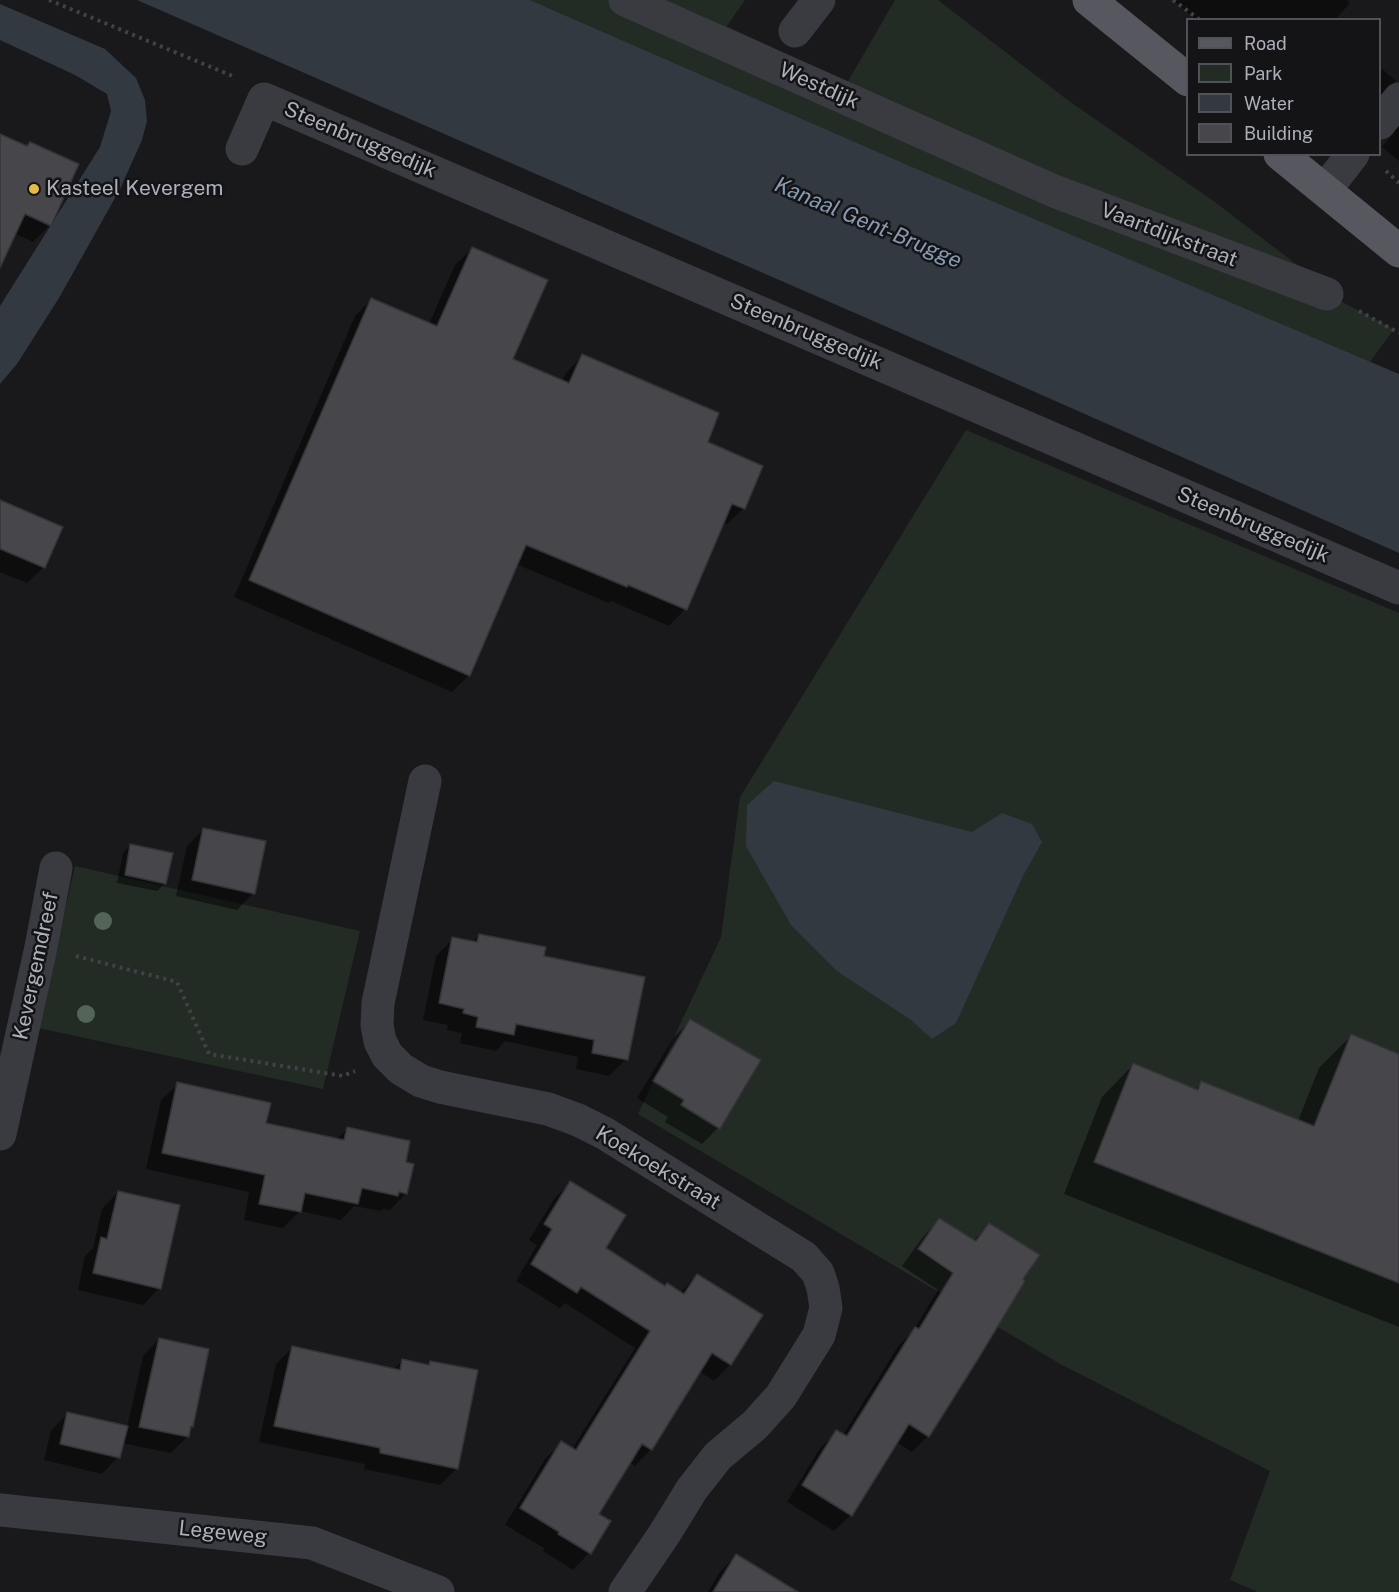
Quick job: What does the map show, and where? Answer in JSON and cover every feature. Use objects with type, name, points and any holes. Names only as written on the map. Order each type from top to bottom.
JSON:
[{"type":"main road","points":[[1089,0],[1186,78]]},
{"type":"main road","points":[[1283,156],[1399,251]]},
{"type":"street","name":"Westdijk","points":[[626,0],[1013,173]]},
{"type":"street","points":[[795,31],[819,0]]},
{"type":"street","name":"Steenbruggedijk","points":[[242,149],[264,99],[1399,588]]},
{"type":"street","points":[[1381,122],[1399,99]]},
{"type":"street","points":[[1325,190],[1351,156]]},
{"type":"street","name":"Vaartdijkstraat","points":[[1013,173],[1054,191],[1327,294]]},
{"type":"street","name":"Koekoekstraat","points":[[425,781],[378,1003],[377,1025],[380,1041],[387,1055],[400,1070],[421,1081],[548,1109],[604,1133],[804,1257],[818,1273],[822,1288],[826,1308],[819,1335],[781,1395],[755,1425],[718,1456],[692,1489],[625,1592]]},
{"type":"street","name":"Kevergemdreef","points":[[2,1115],[41,947],[56,868]]},
{"type":"street","name":"Legeweg","points":[[0,1510],[312,1542],[438,1592]]},
{"type":"path","points":[[49,0],[242,81],[264,99]]},
{"type":"path","points":[[1173,0],[1197,18]]},
{"type":"path","points":[[1327,294],[1399,333]]},
{"type":"path","points":[[41,947],[177,982],[209,1054],[343,1076],[387,1055]]},
{"type":"green space","points":[[530,0],[745,0],[727,26],[847,83],[895,0],[938,0],[1069,101],[1215,202],[1305,271],[1327,294],[1394,329],[1370,362],[910,166]]},
{"type":"green space","points":[[966,430],[1399,613],[1399,1592],[1258,1592],[1230,1580],[1270,1471],[1062,1365],[638,1114],[721,937],[740,797]]},
{"type":"green space","points":[[75,866],[360,931],[323,1089],[38,1028]]},
{"type":"water","name":"Kanaal Gent-Brugge","points":[[137,0],[530,0],[910,166],[1399,374],[1399,553],[965,361]]},
{"type":"water","points":[[0,4],[105,49],[136,78],[145,100],[147,121],[142,140],[120,189],[59,298],[17,364],[0,384],[0,306],[100,147],[111,111],[107,94],[75,75],[0,40]]},
{"type":"water","points":[[774,781],[972,832],[1002,813],[1032,824],[1042,842],[1023,876],[956,1023],[932,1039],[911,1020],[837,971],[791,925],[746,846],[747,805]]},
{"type":"building","name":"Kasteel Kevergem","points":[[0,134],[27,146],[30,142],[79,164],[51,226],[25,214],[0,268]]},
{"type":"building","points":[[472,247],[548,280],[513,359],[569,383],[582,354],[719,413],[708,442],[763,466],[745,509],[732,504],[687,610],[526,545],[470,676],[249,580],[371,298],[437,326]]},
{"type":"building","points":[[0,500],[63,527],[45,568],[0,549]]},
{"type":"building","points":[[203,828],[266,841],[255,894],[192,880]]},
{"type":"building","points":[[130,844],[173,853],[166,884],[125,875]]},
{"type":"building","points":[[479,934],[546,947],[544,956],[645,977],[628,1060],[592,1053],[594,1040],[516,1024],[514,1035],[476,1027],[478,1017],[463,1013],[464,1009],[439,1003],[452,937],[477,942]]},
{"type":"building","points":[[690,1019],[761,1060],[720,1129],[681,1105],[684,1100],[653,1081]]},
{"type":"building","points":[[1351,1034],[1399,1054],[1399,1283],[1094,1162],[1133,1063],[1198,1090],[1201,1081],[1314,1126]]},
{"type":"building","points":[[177,1082],[271,1103],[266,1123],[344,1140],[347,1127],[410,1141],[406,1162],[414,1164],[407,1194],[399,1192],[398,1196],[362,1188],[358,1204],[305,1193],[301,1212],[259,1204],[265,1175],[162,1153]]},
{"type":"building","points":[[570,1181],[626,1215],[606,1248],[665,1286],[667,1283],[684,1294],[697,1274],[763,1315],[731,1365],[712,1353],[652,1450],[642,1444],[599,1514],[611,1521],[591,1554],[520,1508],[561,1441],[576,1450],[650,1331],[581,1287],[577,1293],[531,1264],[552,1229],[544,1224]]},
{"type":"building","points":[[118,1191],[180,1205],[161,1289],[93,1273],[101,1237],[107,1239]]},
{"type":"building","points":[[939,1218],[976,1241],[989,1223],[1040,1255],[1023,1279],[1025,1281],[929,1437],[909,1424],[852,1516],[802,1485],[836,1430],[847,1436],[915,1327],[919,1329],[953,1273],[918,1249]]},
{"type":"building","points":[[159,1338],[209,1349],[189,1437],[139,1427]]},
{"type":"building","points":[[292,1346],[400,1370],[402,1359],[429,1365],[430,1361],[478,1370],[458,1469],[380,1453],[380,1448],[274,1426]]},
{"type":"building","points":[[67,1412],[128,1426],[120,1458],[60,1444]]},
{"type":"building","points":[[736,1554],[798,1592],[713,1592]]},
{"type":"place","name":"Kasteel Kevergem","points":[[34,189]]}]
